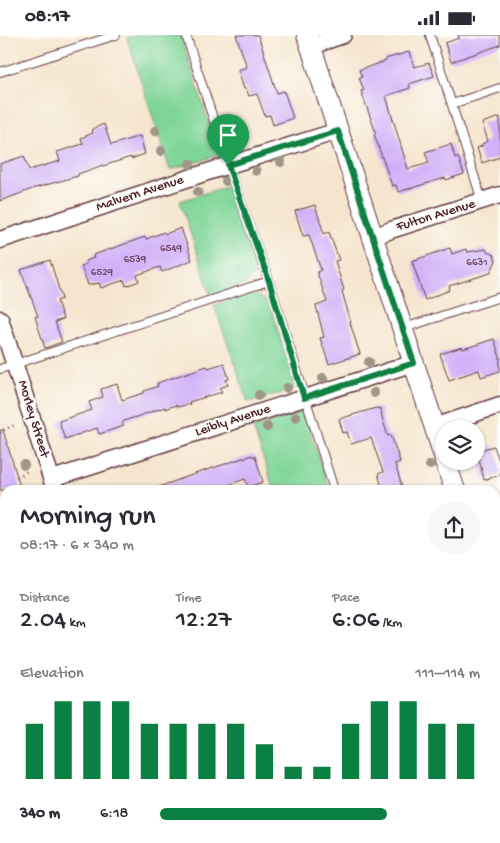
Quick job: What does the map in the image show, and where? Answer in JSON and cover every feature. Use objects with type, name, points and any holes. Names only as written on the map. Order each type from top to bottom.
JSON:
[{"type":"street","points":[[343,35],[309,41],[435,430]]},
{"type":"street","name":"Malvern Avenue","points":[[0,240],[338,131]]},
{"type":"street","name":"Fulton Avenue","points":[[373,237],[391,229],[500,195]]},
{"type":"street","name":"Morley Street","points":[[0,319],[54,484]]},
{"type":"street","name":"Leibly Avenue","points":[[54,484],[304,398],[414,363]]},
{"type":"street","points":[[434,427],[500,405]]},
{"type":"street","points":[[448,470],[453,485]]},
{"type":"lane","points":[[0,72],[116,35]]},
{"type":"lane","points":[[186,35],[228,165],[269,281],[332,485]]},
{"type":"lane","points":[[430,35],[482,201]]},
{"type":"lane","points":[[452,104],[500,88]]},
{"type":"lane","points":[[0,369],[269,281]]},
{"type":"lane","points":[[402,329],[500,297]]},
{"type":"path","points":[[0,433],[15,425]]},
{"type":"path","points":[[17,477],[28,471]]},
{"type":"green space","points":[[136,35],[180,35],[220,155],[170,170],[127,38]]},
{"type":"green space","points":[[230,185],[256,266],[252,277],[246,284],[211,296],[180,201]]},
{"type":"green space","points":[[249,294],[258,296],[270,305],[295,385],[292,390],[248,402],[214,305]]},
{"type":"green space","points":[[304,411],[327,485],[272,485],[253,428]]},
{"type":"building","points":[[236,35],[258,35],[277,93],[284,91],[293,118],[273,125],[270,115],[265,116],[257,94],[249,96],[246,88],[244,89],[238,70],[247,67]]},
{"type":"building","points":[[458,35],[500,35],[500,45],[451,62],[445,43],[459,38]]},
{"type":"building","points":[[409,52],[414,67],[429,63],[434,76],[409,84],[410,88],[386,96],[408,169],[429,163],[425,152],[451,144],[455,158],[458,157],[464,174],[398,192],[396,185],[392,186],[374,134],[376,133],[361,91],[364,90],[359,78],[362,77],[359,70],[386,61],[385,59]]},
{"type":"building","points":[[500,117],[500,157],[482,163],[477,148],[488,141],[482,123]]},
{"type":"building","points":[[104,124],[111,145],[140,136],[145,154],[103,165],[78,174],[78,176],[35,188],[0,201],[0,164],[24,156],[29,170],[60,161],[57,152],[83,144],[81,138],[93,133],[92,129]]},
{"type":"building","points":[[315,205],[324,234],[329,232],[339,260],[335,261],[344,290],[342,291],[350,323],[360,354],[329,364],[320,338],[324,337],[316,306],[327,302],[317,272],[321,270],[309,235],[303,236],[295,211]]},
{"type":"building","points":[[181,228],[192,260],[162,272],[160,267],[137,275],[139,281],[126,286],[124,280],[101,288],[99,283],[88,285],[81,266],[86,264],[85,261],[94,258],[93,255],[145,237],[146,239]]},
{"type":"building","points":[[450,248],[452,254],[466,249],[467,252],[486,249],[487,252],[494,255],[496,261],[490,273],[449,286],[450,290],[425,300],[412,261]]},
{"type":"building","points":[[50,260],[62,299],[57,301],[63,319],[55,322],[62,342],[45,348],[35,317],[38,316],[21,270]]},
{"type":"building","points":[[494,339],[500,357],[500,371],[481,377],[479,370],[449,380],[440,354]]},
{"type":"building","points":[[224,363],[229,379],[226,380],[228,385],[220,388],[222,392],[189,402],[190,404],[177,407],[176,405],[165,409],[165,407],[124,421],[122,423],[124,426],[99,434],[97,428],[65,439],[59,421],[92,410],[89,402],[103,397],[101,389],[117,384],[122,400],[144,393],[144,391],[158,386],[157,383],[207,366],[208,368]]},
{"type":"building","points":[[376,408],[381,409],[388,436],[391,435],[400,462],[395,464],[401,485],[381,485],[378,474],[383,472],[371,438],[351,444],[347,432],[343,433],[339,419]]},
{"type":"building","points":[[0,430],[3,430],[20,485],[0,485]]},
{"type":"building","points":[[494,446],[500,464],[500,475],[484,480],[482,470],[485,470],[485,449]]},
{"type":"building","points":[[252,455],[253,457],[255,456],[263,482],[247,485],[245,479],[228,485],[164,485]]},
{"type":"route","points":[[338,131],[414,363],[304,398],[269,281],[228,165],[338,131]]}]
